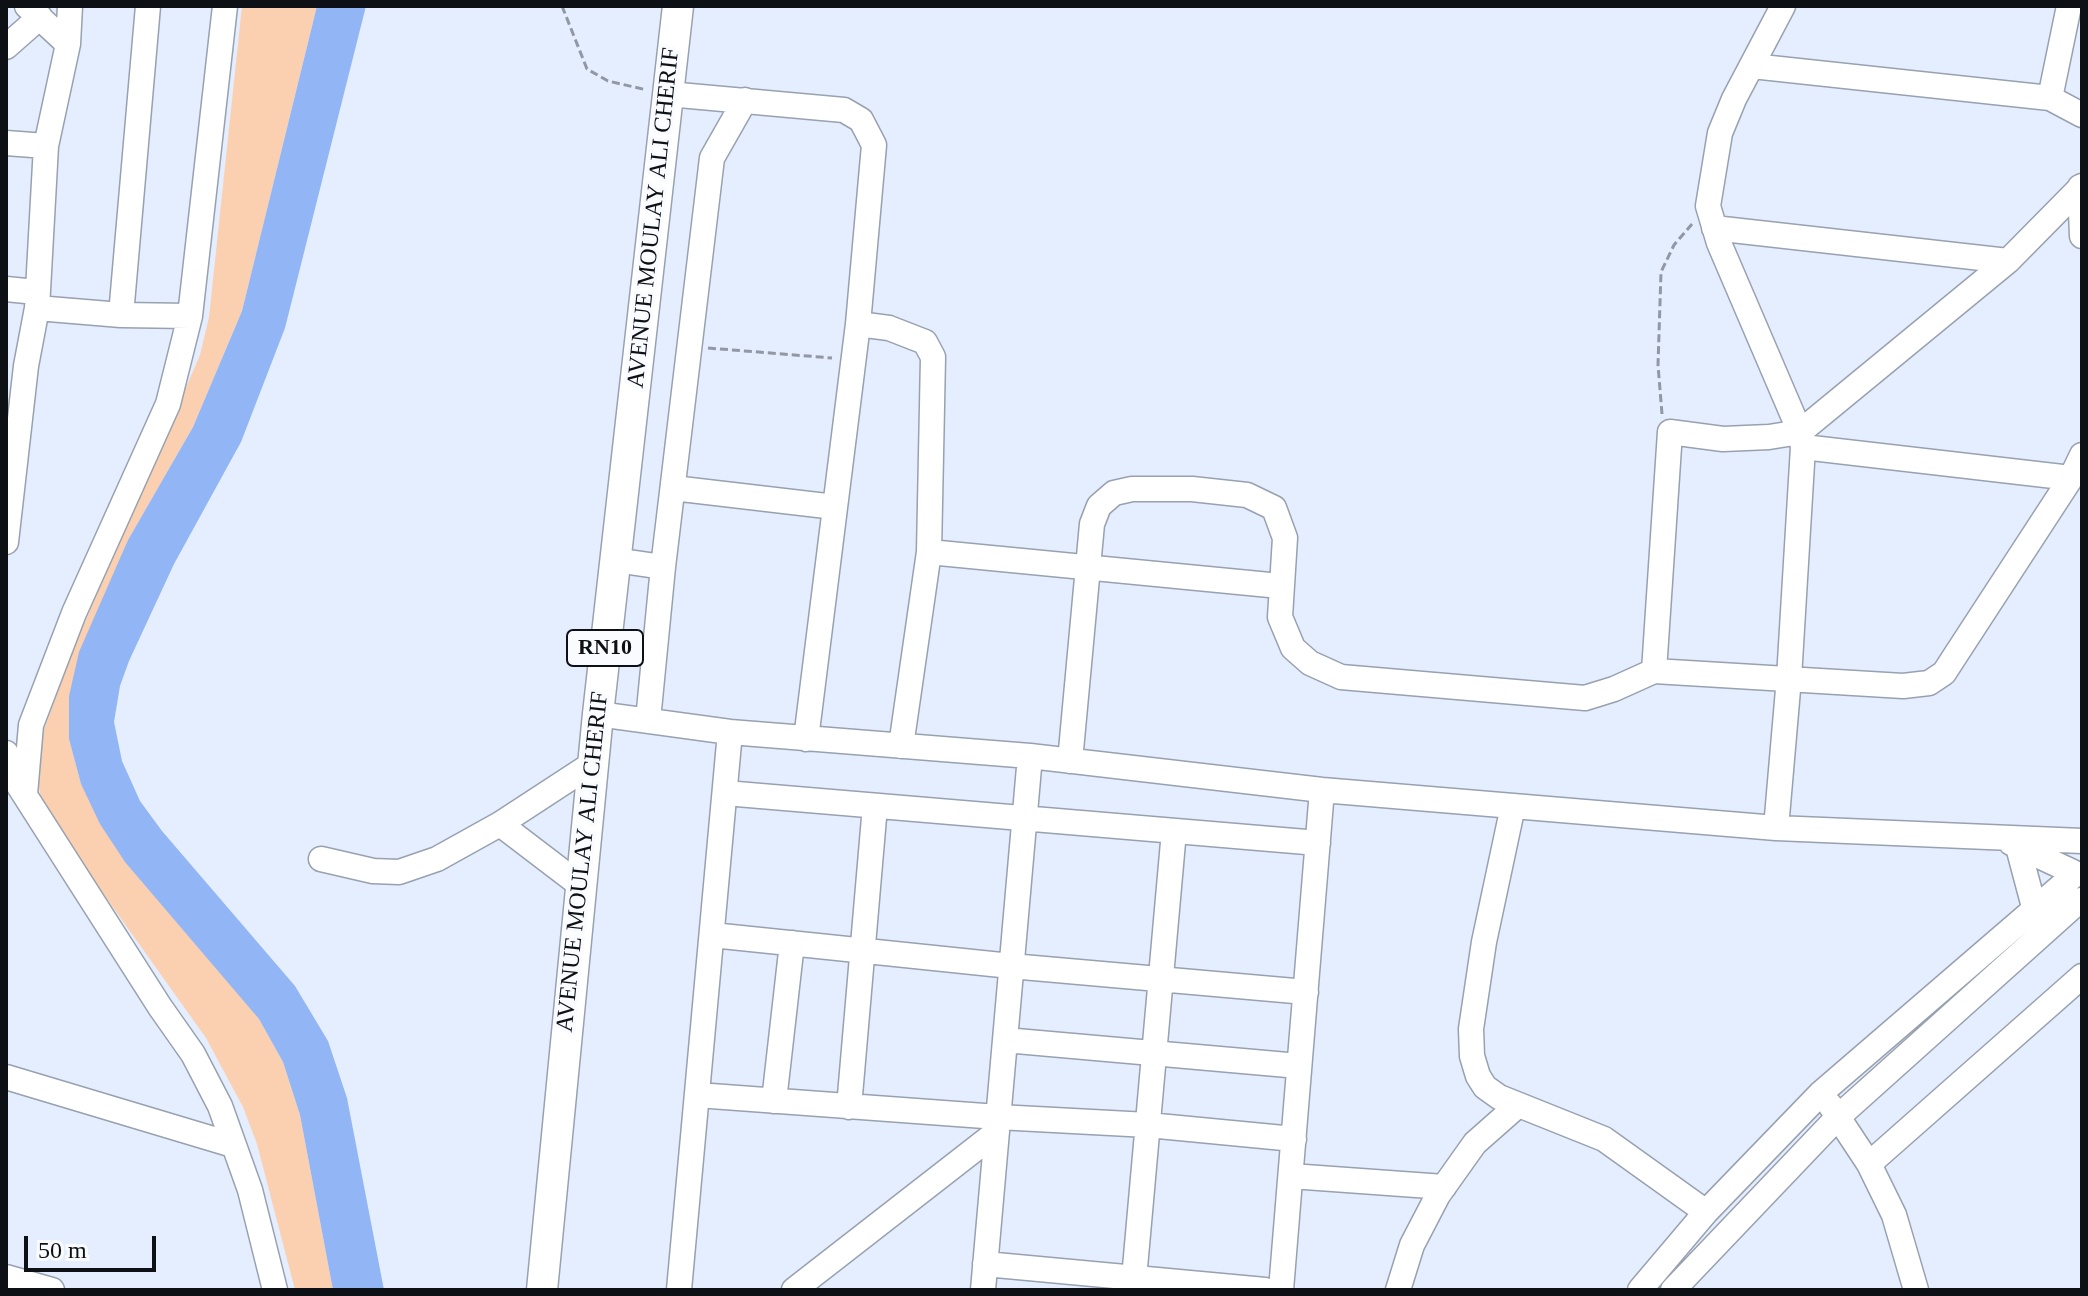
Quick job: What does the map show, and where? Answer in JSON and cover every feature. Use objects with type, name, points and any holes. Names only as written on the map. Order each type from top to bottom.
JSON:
[{"type":"main road","name":"AVENUE MOULAY ALI CHERIF","points":[[542,1290],[598,714],[678,6]]},
{"type":"street","points":[[7,527],[16,365],[36,300],[46,146],[68,44],[70,6]]},
{"type":"street","points":[[121,315],[148,6]]},
{"type":"street","points":[[16,786],[31,725],[74,613],[168,404],[190,316],[225,6]]},
{"type":"street","points":[[1776,828],[1789,678],[1802,440],[1711,217],[1720,133],[1783,6]]},
{"type":"street","points":[[2050,98],[2069,6]]},
{"type":"street","points":[[6,47],[33,12],[68,44]]},
{"type":"street","points":[[1752,66],[2050,98],[2082,115]]},
{"type":"street","points":[[668,94],[844,110],[861,120],[874,145],[854,360],[806,739]]},
{"type":"street","points":[[648,720],[663,567],[712,158],[745,100]]},
{"type":"street","points":[[6,143],[46,146]]},
{"type":"street","points":[[1802,440],[2008,261],[2081,186]]},
{"type":"street","points":[[2081,186],[2082,236]]},
{"type":"street","points":[[1711,217],[2008,261]]},
{"type":"street","points":[[6,289],[36,300],[121,315],[190,316]]},
{"type":"street","points":[[858,324],[889,328],[925,342],[933,357],[929,552],[901,746]]},
{"type":"street","points":[[1654,671],[1670,432],[1723,439],[1769,437],[1802,440],[2071,478]]},
{"type":"street","points":[[1070,761],[1092,524],[1099,506],[1114,493],[1132,489],[1206,491],[1247,495],[1274,508],[1285,538],[1280,617],[1293,648],[1310,663],[1341,677],[1585,698],[1654,671],[1903,686],[1929,683],[1944,673],[2071,478],[2082,455]]},
{"type":"street","points":[[673,488],[835,507]]},
{"type":"street","points":[[929,552],[1280,586]]},
{"type":"street","points":[[615,560],[663,567]]},
{"type":"street","points":[[598,714],[730,732],[1030,756],[1322,790],[1776,828],[2012,843],[2082,841]]},
{"type":"street","points":[[679,1290],[730,732]]},
{"type":"street","points":[[6,753],[16,786],[193,1054],[220,1106],[250,1190],[275,1290]]},
{"type":"street","points":[[983,1290],[1030,756]]},
{"type":"street","points":[[321,859],[373,871],[399,872],[437,859],[500,824],[595,762]]},
{"type":"street","points":[[1281,1290],[1322,790]]},
{"type":"street","points":[[725,793],[1318,843]]},
{"type":"street","points":[[849,1107],[875,806]]},
{"type":"street","points":[[1513,806],[1484,942],[1471,1029],[1472,1056],[1478,1076],[1485,1087],[1499,1097],[1604,1139],[1706,1212]]},
{"type":"street","points":[[500,824],[580,885]]},
{"type":"street","points":[[1133,1284],[1174,831]]},
{"type":"street","points":[[2012,843],[2076,867]]},
{"type":"street","points":[[2012,843],[2034,907]]},
{"type":"street","points":[[1673,1290],[1838,1117],[2081,901],[2074,888],[2076,867]]},
{"type":"street","points":[[1640,1290],[1706,1212],[1821,1093],[2076,867]]},
{"type":"street","points":[[712,935],[1306,992]]},
{"type":"street","points":[[774,1101],[792,943]]},
{"type":"street","points":[[1869,1164],[2082,976]]},
{"type":"street","points":[[1005,1040],[1299,1066]]},
{"type":"street","points":[[6,1077],[233,1145]]},
{"type":"street","points":[[1821,1093],[1869,1164],[1894,1215],[1916,1290]]},
{"type":"street","points":[[697,1095],[849,1107],[997,1124],[1148,1125],[1294,1139]]},
{"type":"street","points":[[1398,1290],[1412,1245],[1444,1187],[1475,1143],[1517,1106]]},
{"type":"street","points":[[794,1290],[997,1124]]},
{"type":"street","points":[[1291,1176],[1444,1187]]},
{"type":"street","points":[[985,1264],[1133,1284],[1265,1290]]},
{"type":"street","points":[[6,1277],[52,1290]]},
{"type":"path","points":[[562,6],[587,69],[608,81],[668,94]]},
{"type":"path","points":[[1670,432],[1661,412],[1658,365],[1661,272],[1674,245],[1711,217]]},
{"type":"path","points":[[689,346],[854,360]]},
{"type":"shaded area","points":[[242,6],[317,6],[242,311],[193,427],[128,540],[69,696],[69,739],[81,784],[259,1019],[283,1062],[300,1115],[333,1290],[295,1290],[257,1144],[243,1107],[206,1038],[43,809],[38,783],[42,735],[73,650],[200,355],[209,317]]},
{"type":"water","points":[[317,6],[366,6],[285,328],[241,442],[174,564],[129,661],[120,686],[114,722],[122,761],[140,801],[162,831],[295,986],[328,1041],[347,1098],[384,1290],[333,1290],[300,1115],[283,1062],[259,1019],[125,862],[100,824],[81,784],[69,739],[69,696],[79,652],[128,540],[193,427],[242,311]]}]
